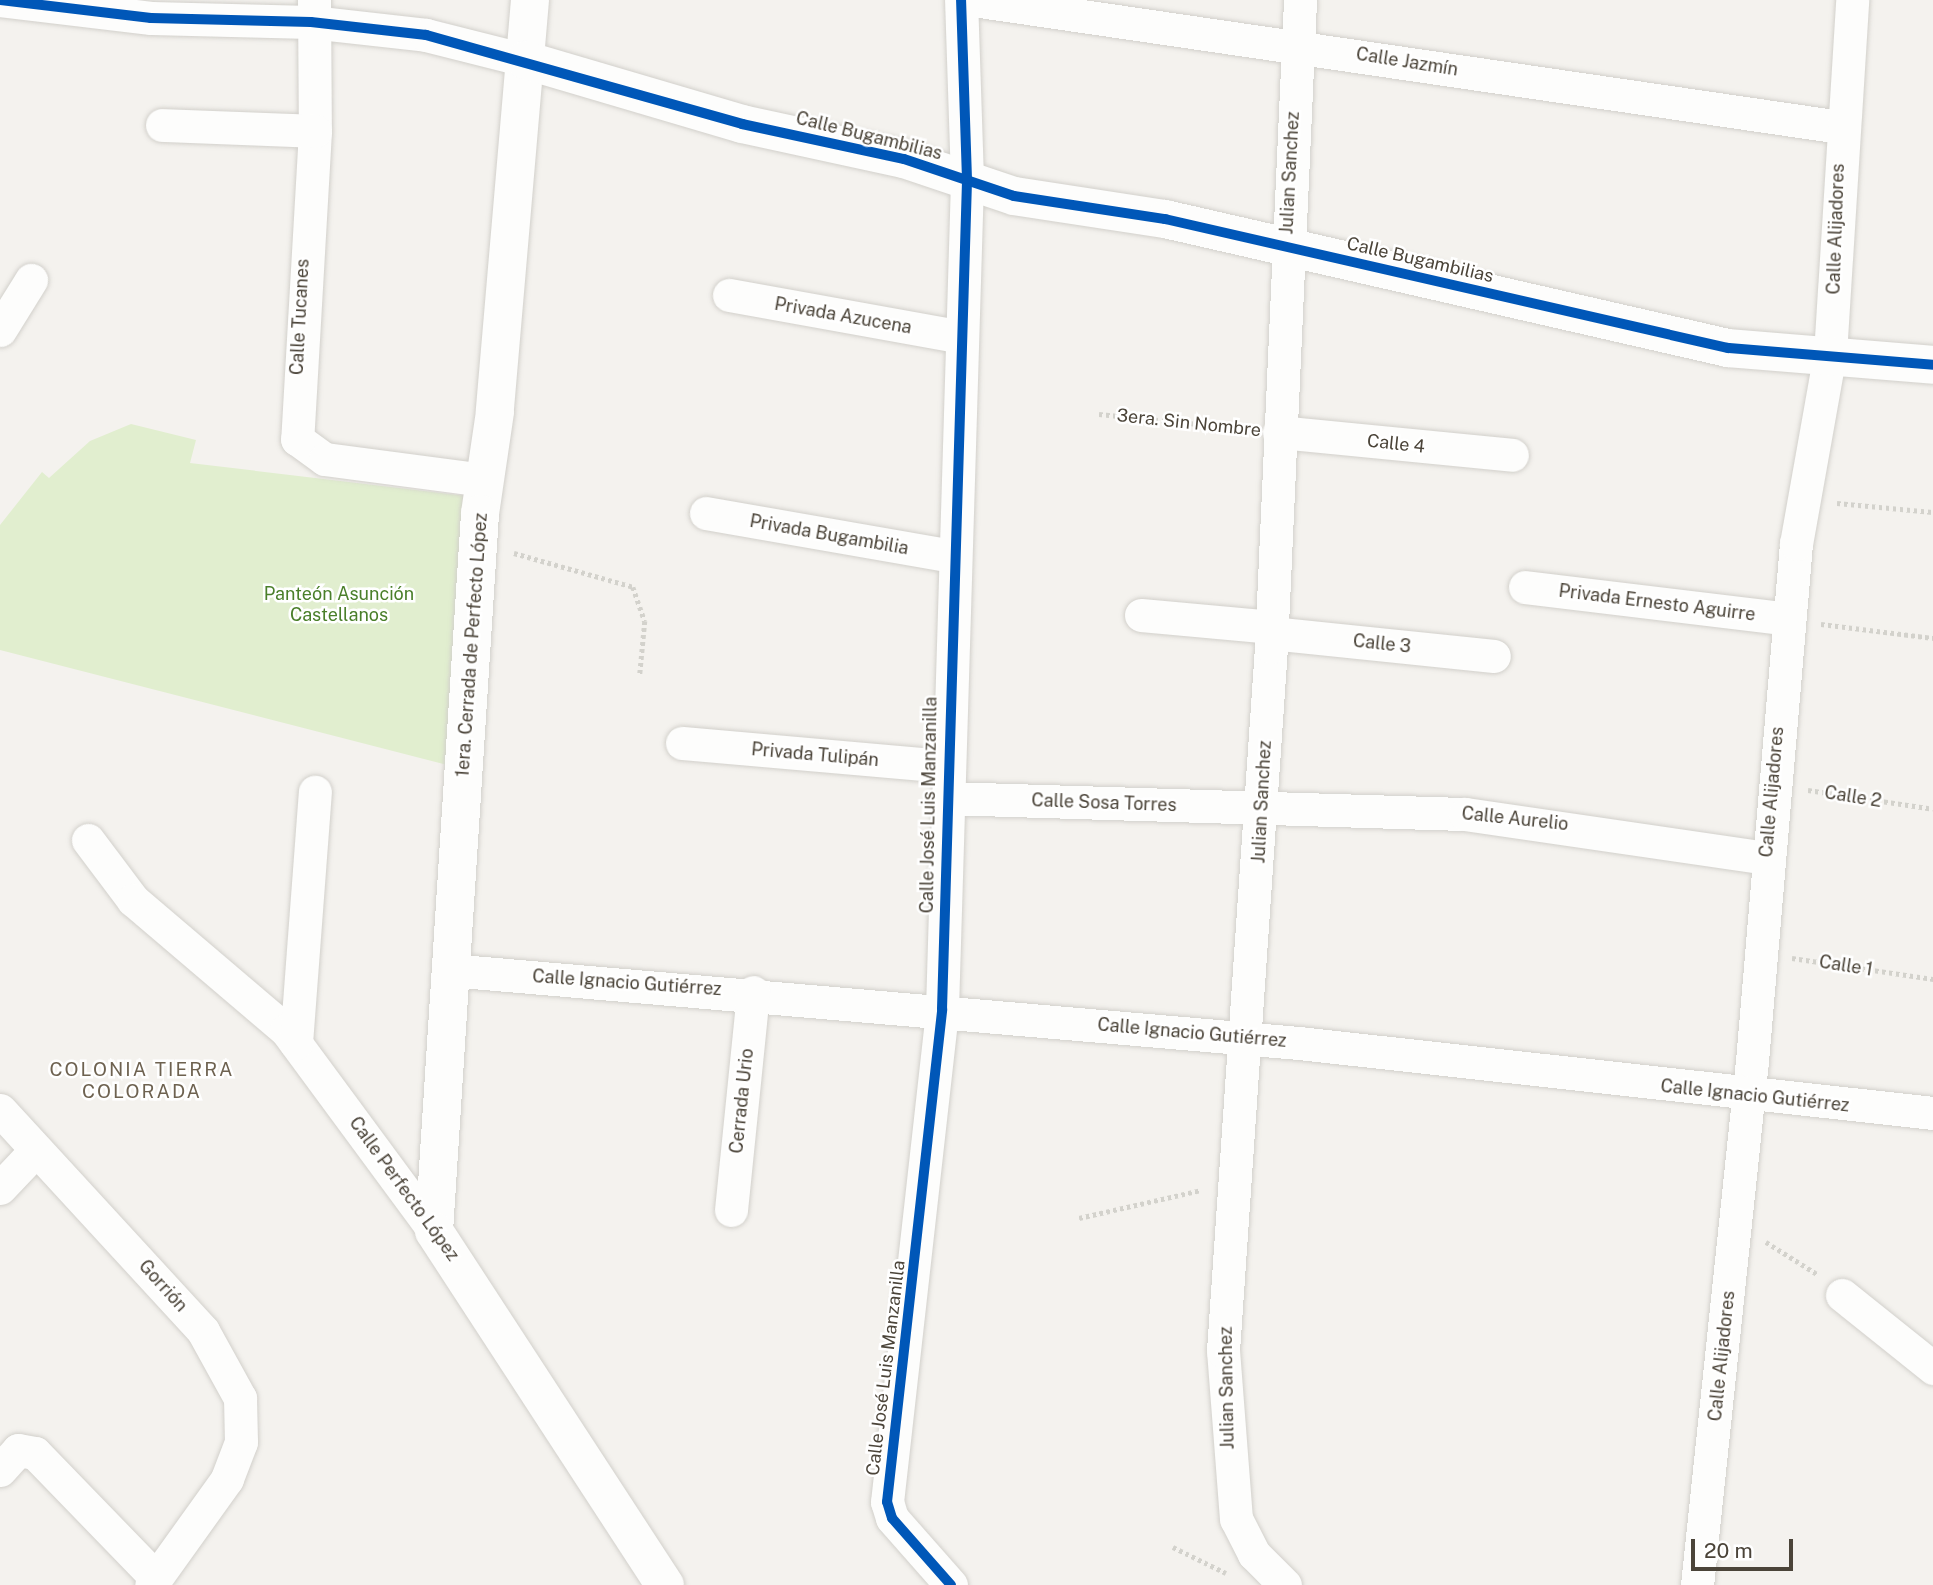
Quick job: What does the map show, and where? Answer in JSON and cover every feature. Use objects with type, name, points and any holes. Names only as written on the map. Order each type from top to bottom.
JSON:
[{"type":"street","name":"Calle Bugambilias","points":[[0,0],[73,5],[152,18],[312,11],[426,35],[525,61],[742,124],[904,159],[1014,197],[1164,219],[1728,348],[1830,354],[1933,365]]},
{"type":"street","name":"1era. Cerrada de Perfecto López","points":[[434,1231],[478,544],[530,0]]},
{"type":"street","name":"Calle José Luis Manzanilla","points":[[951,1585],[892,1518],[887,1502],[942,1009],[957,336],[967,179],[961,0]]},
{"type":"street","name":"Calle Jazmín","points":[[973,0],[1840,128]]},
{"type":"street","name":"Julian Sanchez","points":[[1285,1585],[1241,1533],[1231,1488],[1223,1352],[1239,1181],[1248,1038],[1271,630],[1300,0]]},
{"type":"street","name":"Calle Alijadores","points":[[1697,1585],[1749,1097],[1766,858],[1789,620],[1802,500],[1830,354],[1840,128],[1852,0]]},
{"type":"street","name":"Calle Tucanes","points":[[312,11],[315,131],[296,439],[325,459],[484,480]]},
{"type":"street","points":[[162,125],[315,131]]},
{"type":"street","points":[[0,330],[31,280]]},
{"type":"street","name":"Privada Azucena","points":[[730,295],[957,336]]},
{"type":"street","name":"Calle 4","points":[[1279,432],[1512,455]]},
{"type":"street","name":"Privada Bugambilia","points":[[706,513],[953,556]]},
{"type":"street","name":"Privada Ernesto Aguirre","points":[[1525,587],[1789,620]]},
{"type":"street","name":"Calle 3","points":[[1141,615],[1494,656]]},
{"type":"street","name":"Privada Tulipán","points":[[682,743],[947,782]]},
{"type":"street","name":"Calle Sosa Torres","points":[[947,782],[1261,808]]},
{"type":"street","points":[[296,1042],[315,792]]},
{"type":"street","name":"Calle Aurelio","points":[[1261,808],[1507,817],[1766,858]]},
{"type":"street","name":"Calle Perfecto López","points":[[88,840],[133,901],[296,1042],[434,1231],[665,1585]]},
{"type":"street","name":"Calle Ignacio Gutiérrez","points":[[449,970],[753,992],[1248,1038],[1749,1097],[1933,1113]]},
{"type":"street","name":"Cerrada Urio","points":[[731,1210],[753,992]]},
{"type":"street","name":"Gorrión","points":[[0,1110],[34,1152],[203,1331],[232,1375],[243,1421],[241,1443],[218,1495],[153,1582]]},
{"type":"street","points":[[0,1188],[34,1152]]},
{"type":"street","points":[[1842,1295],[1933,1368]]},
{"type":"street","points":[[0,1470],[18,1450],[28,1448],[153,1582]]},
{"type":"path","points":[[1802,500],[1933,512]]},
{"type":"path","points":[[478,544],[634,587],[645,613],[639,674]]},
{"type":"path","points":[[1789,620],[1933,638]]},
{"type":"path","points":[[1080,1218],[1239,1181]]},
{"type":"path","points":[[1736,1228],[1788,1252],[1842,1295]]},
{"type":"green space","name":"Panteón Asunción Castellanos","points":[[131,424],[196,440],[190,463],[475,497],[459,768],[0,650],[0,525],[42,472],[49,478],[90,441]]},
{"type":"cycle path","points":[[0,0],[151,18],[311,22],[426,35],[742,124],[904,159],[1014,196],[1165,219],[1728,348],[1933,365]]},
{"type":"cycle path","points":[[951,1585],[892,1518],[887,1502],[942,1009],[967,179],[961,0]]},
{"type":"district","name":"COLONIA TIERRA COLORADA","points":[[142,1081]]}]
